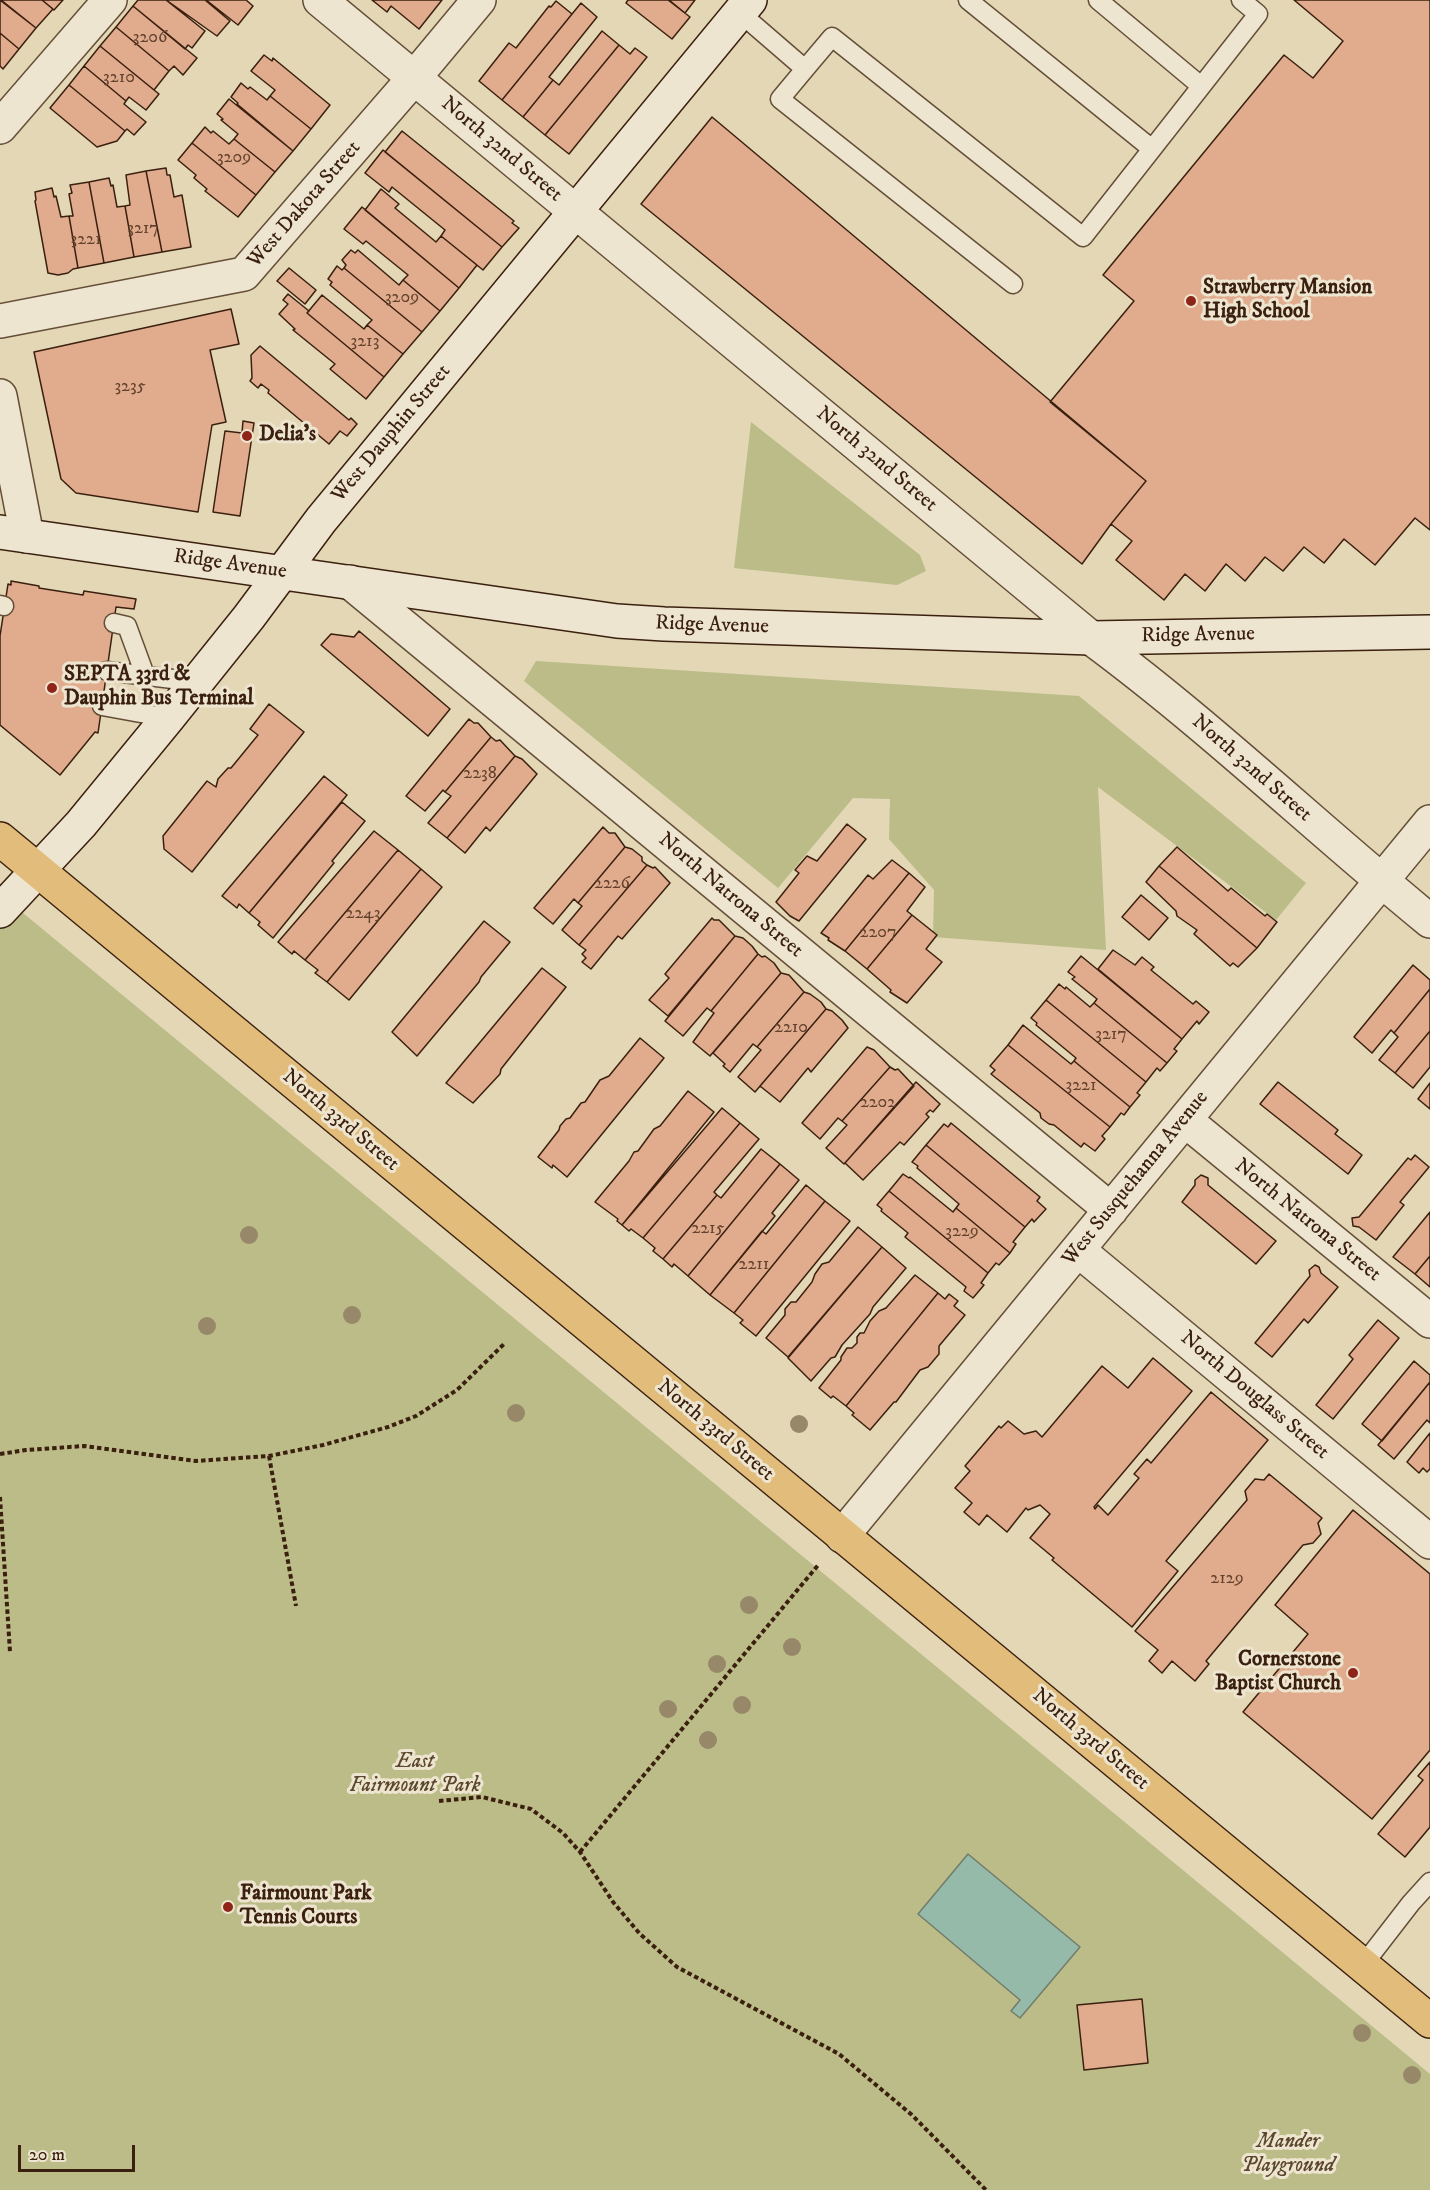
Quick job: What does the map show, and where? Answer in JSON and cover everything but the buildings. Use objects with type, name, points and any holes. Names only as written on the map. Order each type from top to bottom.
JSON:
[{"type":"main road","name":"North 33rd Street","points":[[0,839],[1430,2021]]},
{"type":"street","points":[[0,127],[110,0]]},
{"type":"street","name":"North 32nd Street","points":[[320,0],[1091,638],[1145,678],[1430,921]]},
{"type":"street","name":"West Dakota Street","points":[[0,321],[244,274],[479,0]]},
{"type":"street","name":"West Dauphin Street","points":[[0,911],[81,824],[197,682],[321,520],[745,6]]},
{"type":"street","points":[[0,396],[14,534]]},
{"type":"street","name":"Ridge Avenue","points":[[14,534],[617,621],[1091,638],[1430,632]]},
{"type":"street","name":"North Natrona Street","points":[[350,582],[1111,1210]]},
{"type":"street","name":"West Susquehanna Avenue","points":[[842,1536],[1430,822]]},
{"type":"street","name":"North Natrona Street","points":[[1185,1120],[1430,1322]]},
{"type":"street","name":"North Douglass Street","points":[[1078,1250],[1430,1542]]},
{"type":"lane","points":[[968,0],[1152,149]]},
{"type":"lane","points":[[1098,0],[1201,86]]},
{"type":"lane","points":[[1013,284],[780,99],[832,37],[1083,237],[1258,14],[1241,0]]},
{"type":"lane","points":[[745,6],[805,69]]},
{"type":"lane","points":[[114,623],[127,626],[145,675]]},
{"type":"lane","points":[[107,670],[197,682]]},
{"type":"lane","points":[[102,706],[168,718]]},
{"type":"lane","points":[[1363,1965],[1430,1882]]},
{"type":"path","points":[[0,1454],[84,1446],[196,1461],[269,1456],[365,1434],[416,1416],[457,1390],[504,1344]]},
{"type":"path","points":[[269,1456],[296,1606]]},
{"type":"path","points":[[0,1497],[10,1652]]},
{"type":"path","points":[[580,1852],[842,1536]]},
{"type":"path","points":[[439,1801],[482,1797],[531,1809],[563,1833],[580,1852],[613,1902],[640,1934],[677,1967],[839,2054],[912,2115],[986,2190]]},
{"type":"green space","points":[[751,422],[920,555],[926,571],[897,585],[734,568]]},
{"type":"green space","points":[[536,661],[1079,696],[1306,883],[1276,920],[1098,787],[1106,950],[933,937],[934,890],[889,839],[890,799],[853,798],[778,888],[524,681]]},
{"type":"green space","name":"East Fairmount Park","points":[[0,894],[1430,2074],[1430,2190],[0,2190]]},
{"type":"shaded area","points":[[968,1854],[1080,1947],[1020,2018],[1011,2011],[1020,2000],[918,1914]]},
{"type":"place","name":"Strawberry Mansion High School","points":[[1191,301]]},
{"type":"place","name":"Delia's","points":[[247,436]]},
{"type":"place","name":"SEPTA 33rd & Dauphin Bus Terminal","points":[[52,688]]},
{"type":"place","name":"Cornerstone Baptist Church","points":[[1353,1673]]},
{"type":"place","name":"Fairmount Park Tennis Courts","points":[[228,1907]]},
{"type":"park label","name":"Mander Playground","points":[[1288,2155]]}]
